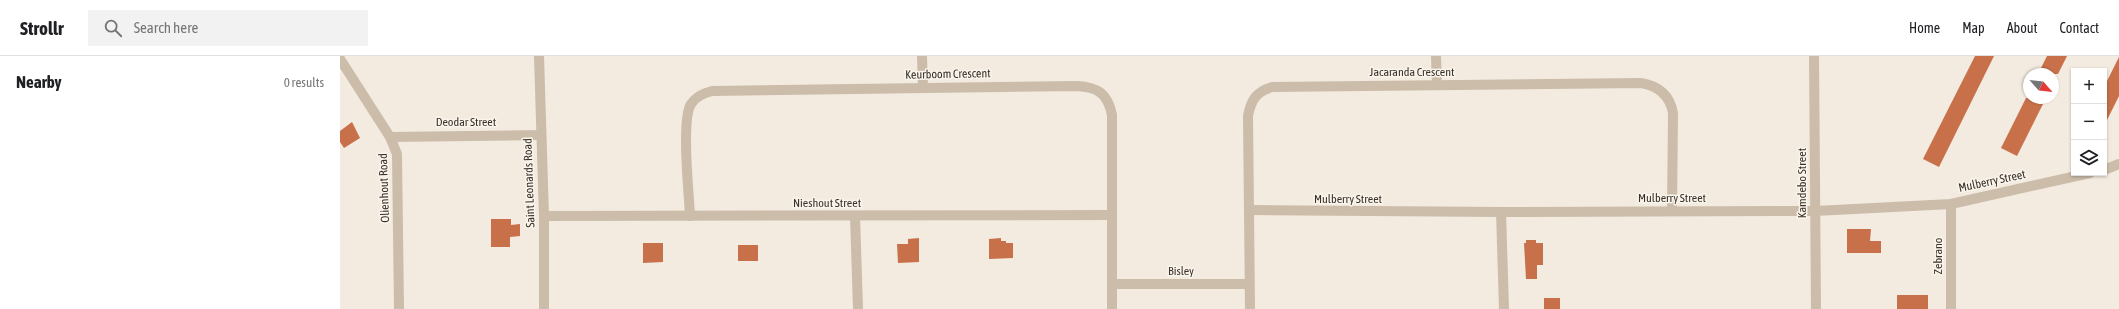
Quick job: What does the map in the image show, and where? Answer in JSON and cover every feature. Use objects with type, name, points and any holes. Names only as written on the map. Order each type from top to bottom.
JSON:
[{"type":"street","name":"Saint Leonards Road","points":[[539,56],[544,216],[544,309]]},
{"type":"street","points":[[922,56],[923,88]]},
{"type":"street","points":[[1436,56],[1437,85]]},
{"type":"street","name":"Kamdebo Street","points":[[1814,56],[1816,309]]},
{"type":"street","name":"Olienhout Road","points":[[340,59],[390,137],[397,154],[399,309]]},
{"type":"street","name":"Jacaranda Crescent","points":[[1250,309],[1248,116],[1252,102],[1256,95],[1264,89],[1272,87],[1641,83],[1656,88],[1667,96],[1671,104],[1673,113],[1672,211]]},
{"type":"street","name":"Keurboom Crescent","points":[[690,216],[687,120],[691,104],[703,94],[723,90],[1077,86],[1098,90],[1107,99],[1112,115],[1112,309]]},
{"type":"street","name":"Deodar Street","points":[[390,137],[541,135]]},
{"type":"street","points":[[2107,169],[2119,164]]},
{"type":"street","name":"Mulberry Street","points":[[1250,210],[1501,212],[1815,211],[1951,204],[2077,176]]},
{"type":"street","name":"Zebrano","points":[[1951,204],[1951,309]]},
{"type":"street","points":[[1501,212],[1504,309]]},
{"type":"street","name":"Nieshout Street","points":[[544,216],[1111,215]]},
{"type":"street","points":[[855,216],[858,309]]},
{"type":"street","name":"Bisley","points":[[1113,284],[1249,284]]},
{"type":"building","points":[[1975,56],[1994,56],[1939,167],[1923,159]]},
{"type":"building","points":[[2047,56],[2067,56],[2059,72],[2059,68],[2041,68]]},
{"type":"building","points":[[2119,57],[2119,96],[2107,120],[2107,104],[2107,81]]},
{"type":"building","points":[[2023,104],[2043,104],[2017,156],[2001,148]]},
{"type":"building","points":[[352,122],[360,138],[344,148],[340,142],[340,131]]},
{"type":"building","points":[[491,219],[511,219],[511,225],[520,224],[520,236],[510,237],[510,247],[491,247]]},
{"type":"building","points":[[1847,229],[1871,229],[1870,241],[1881,241],[1881,253],[1847,253]]},
{"type":"building","points":[[919,238],[919,262],[898,263],[897,244],[908,244],[908,239]]},
{"type":"building","points":[[1001,238],[1001,241],[1013,243],[1013,258],[989,259],[989,239]]},
{"type":"building","points":[[1526,240],[1536,240],[1536,243],[1543,243],[1543,265],[1537,265],[1537,279],[1526,279],[1524,243],[1526,243]]},
{"type":"building","points":[[643,243],[663,243],[663,262],[643,263]]},
{"type":"building","points":[[738,245],[758,245],[758,261],[738,261]]},
{"type":"building","points":[[1897,295],[1928,295],[1928,309],[1897,309]]},
{"type":"building","points":[[1544,298],[1560,298],[1560,309],[1544,309]]}]
